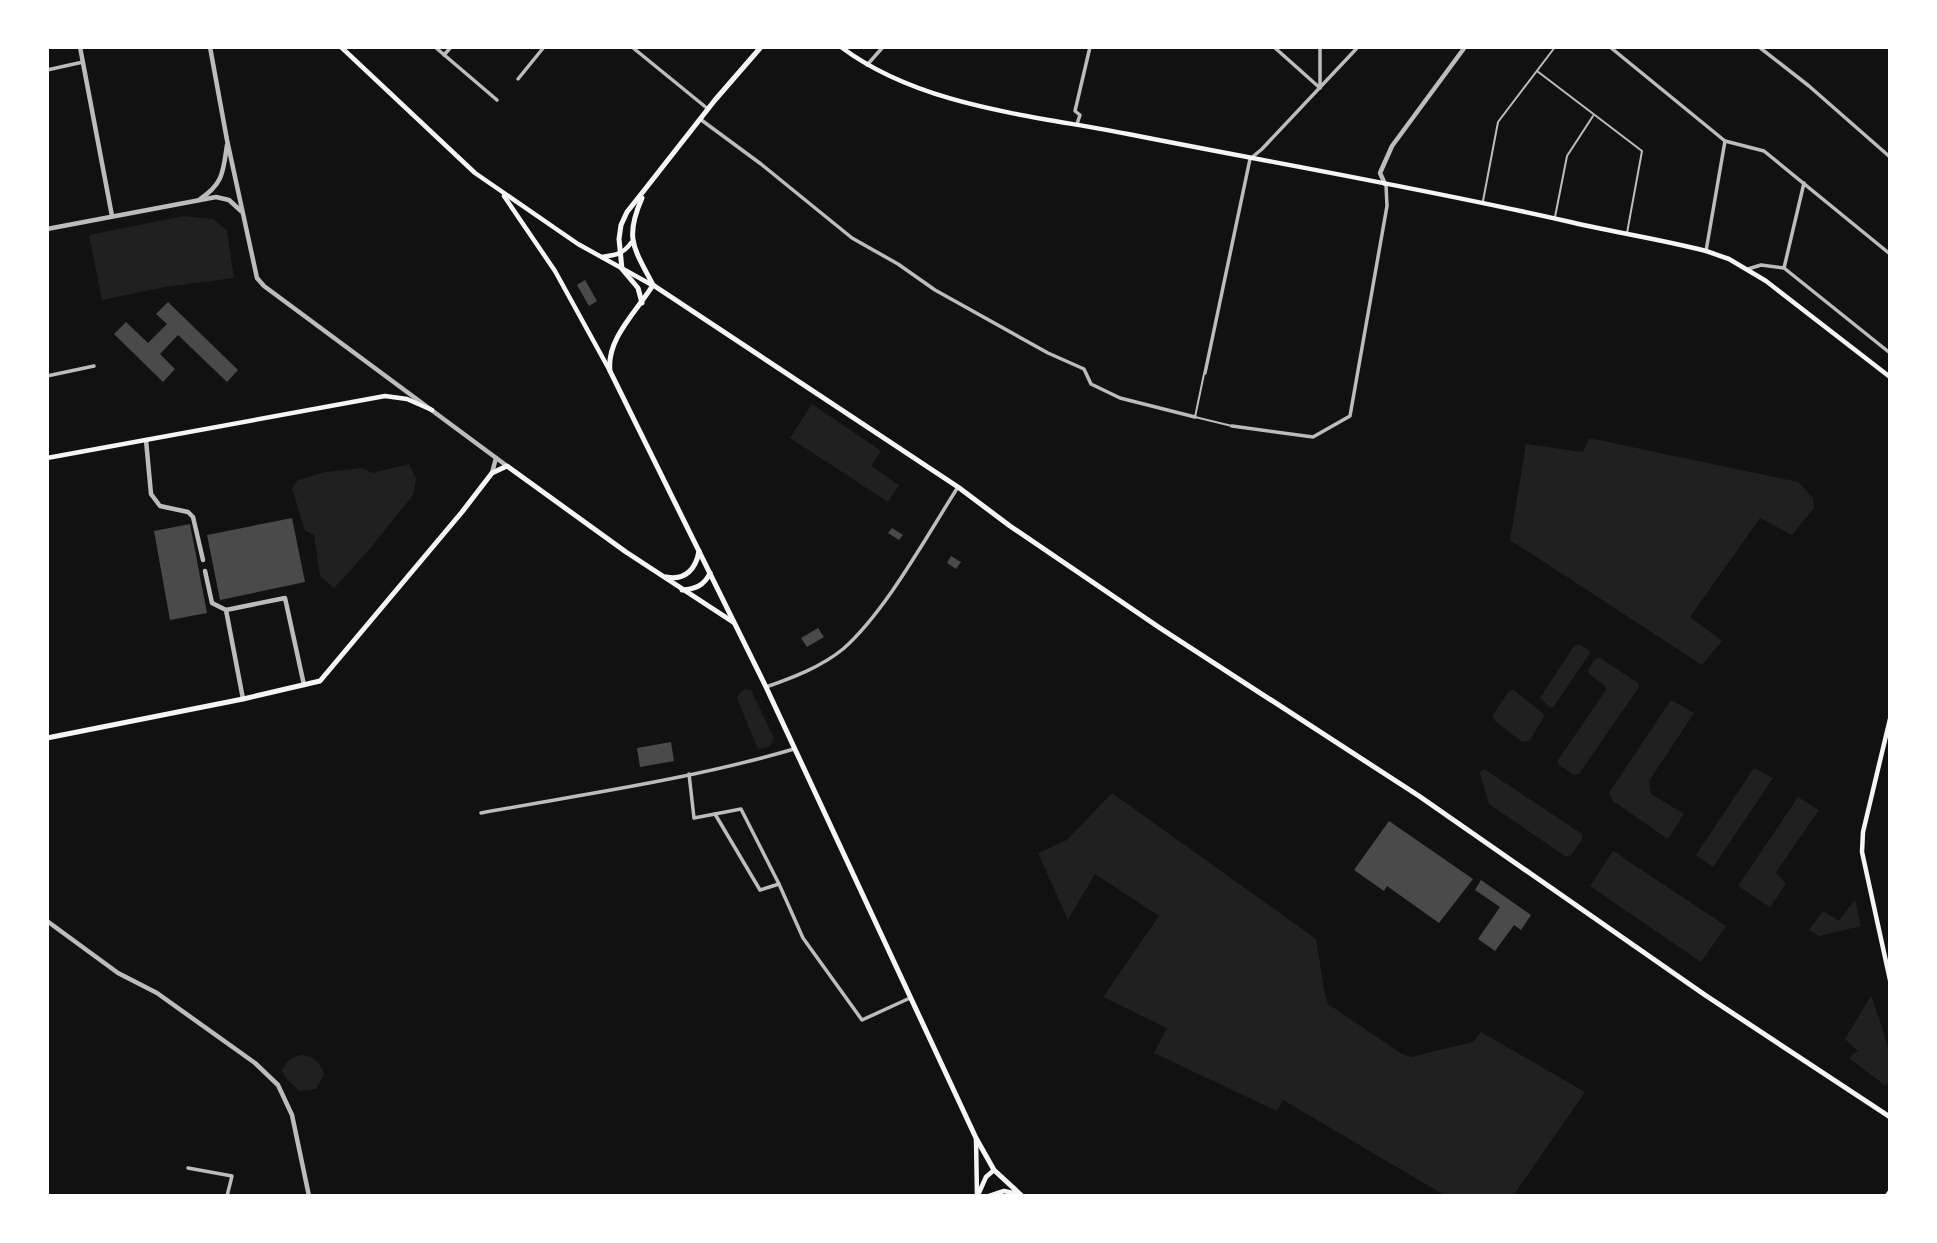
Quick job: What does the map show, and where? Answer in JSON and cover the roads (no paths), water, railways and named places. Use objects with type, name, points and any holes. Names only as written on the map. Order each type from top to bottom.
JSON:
[{"type":"main road","points":[[341,47],[475,173],[496,188],[578,244],[653,285],[958,487],[1010,526],[1160,628],[1419,796],[1705,995],[1890,1117]]},
{"type":"main road","points":[[642,303],[638,288],[622,269],[618,239],[627,212],[761,47]]},
{"type":"main road","points":[[841,47],[867,65],[907,85],[936,95],[1250,159],[1483,202],[1706,251],[1748,269],[1890,377]]},
{"type":"main road","points":[[496,188],[506,198],[555,271],[610,372],[766,687],[976,1138],[994,1170],[1021,1195]]},
{"type":"main road","points":[[646,188],[633,223],[631,243],[653,285]]},
{"type":"main road","points":[[602,257],[621,253],[631,243]]},
{"type":"main road","points":[[610,372],[609,362],[614,344],[653,285]]},
{"type":"main road","points":[[47,458],[386,396],[407,399],[432,410]]},
{"type":"main road","points":[[47,738],[320,681],[492,473],[507,466],[660,575],[733,622]]},
{"type":"main road","points":[[660,575],[681,577],[691,571],[697,562],[699,551]]},
{"type":"main road","points":[[682,590],[700,586],[710,573]]},
{"type":"main road","points":[[1890,719],[1863,832],[1862,852],[1890,980]]},
{"type":"main road","points":[[976,1138],[977,1196]]},
{"type":"main road","points":[[977,1196],[986,1177],[994,1170]]},
{"type":"main road","points":[[989,1196],[1004,1191],[1021,1195]]},
{"type":"street","points":[[80,47],[112,216]]},
{"type":"street","points":[[210,47],[254,271],[264,286],[507,466]]},
{"type":"street","points":[[435,47],[497,100]]},
{"type":"street","points":[[444,55],[451,47]]},
{"type":"street","points":[[518,79],[544,47]]},
{"type":"street","points":[[632,47],[708,109]]},
{"type":"street","points":[[867,65],[883,47]]},
{"type":"street","points":[[1077,124],[1080,115],[1076,111],[1090,47]]},
{"type":"street","points":[[1274,47],[1320,88]]},
{"type":"street","points":[[1320,47],[1320,88]]},
{"type":"street","points":[[1205,373],[1250,159],[1358,47]]},
{"type":"street","points":[[1232,426],[1313,437],[1350,416],[1387,206],[1386,185],[1380,173],[1392,146],[1465,47]]},
{"type":"street","points":[[1609,47],[1725,141],[1764,151],[1890,254]]},
{"type":"street","points":[[1759,47],[1809,86],[1890,157]]},
{"type":"street","points":[[47,70],[83,62]]},
{"type":"street","points":[[700,119],[761,164],[852,238],[898,264],[935,290],[1048,353],[1084,369],[1091,384],[1120,398],[1195,417]]},
{"type":"street","points":[[197,201],[214,189],[220,180],[227,140]]},
{"type":"street","points":[[1706,251],[1725,141]]},
{"type":"street","points":[[1784,268],[1804,183]]},
{"type":"street","points":[[47,229],[223,197],[232,202],[243,215]]},
{"type":"street","points":[[1748,269],[1761,265],[1784,268],[1890,353]]},
{"type":"street","points":[[47,376],[94,366]]},
{"type":"street","points":[[146,440],[151,494],[160,506],[188,512],[193,517],[203,560]]},
{"type":"street","points":[[492,473],[496,458]]},
{"type":"street","points":[[766,687],[826,661],[856,635],[880,606],[958,487]]},
{"type":"street","points":[[205,571],[212,603],[226,610],[285,598],[304,685]]},
{"type":"street","points":[[226,610],[243,699]]},
{"type":"street","points":[[481,813],[689,774],[794,749]]},
{"type":"street","points":[[689,774],[694,818],[741,809],[803,938],[862,1020],[912,997]]},
{"type":"street","points":[[715,814],[760,890],[779,884]]},
{"type":"street","points":[[47,920],[118,973],[157,993],[190,1016],[255,1063],[278,1086],[292,1115],[309,1196]]},
{"type":"street","points":[[188,1168],[232,1176],[227,1196]]},
{"type":"lane","points":[[1483,202],[1498,122],[1555,47]]},
{"type":"lane","points":[[1537,71],[1642,151],[1627,234]]},
{"type":"lane","points":[[1554,218],[1567,156],[1594,115]]},
{"type":"lane","points":[[1205,373],[1195,417],[1232,426]]}]
